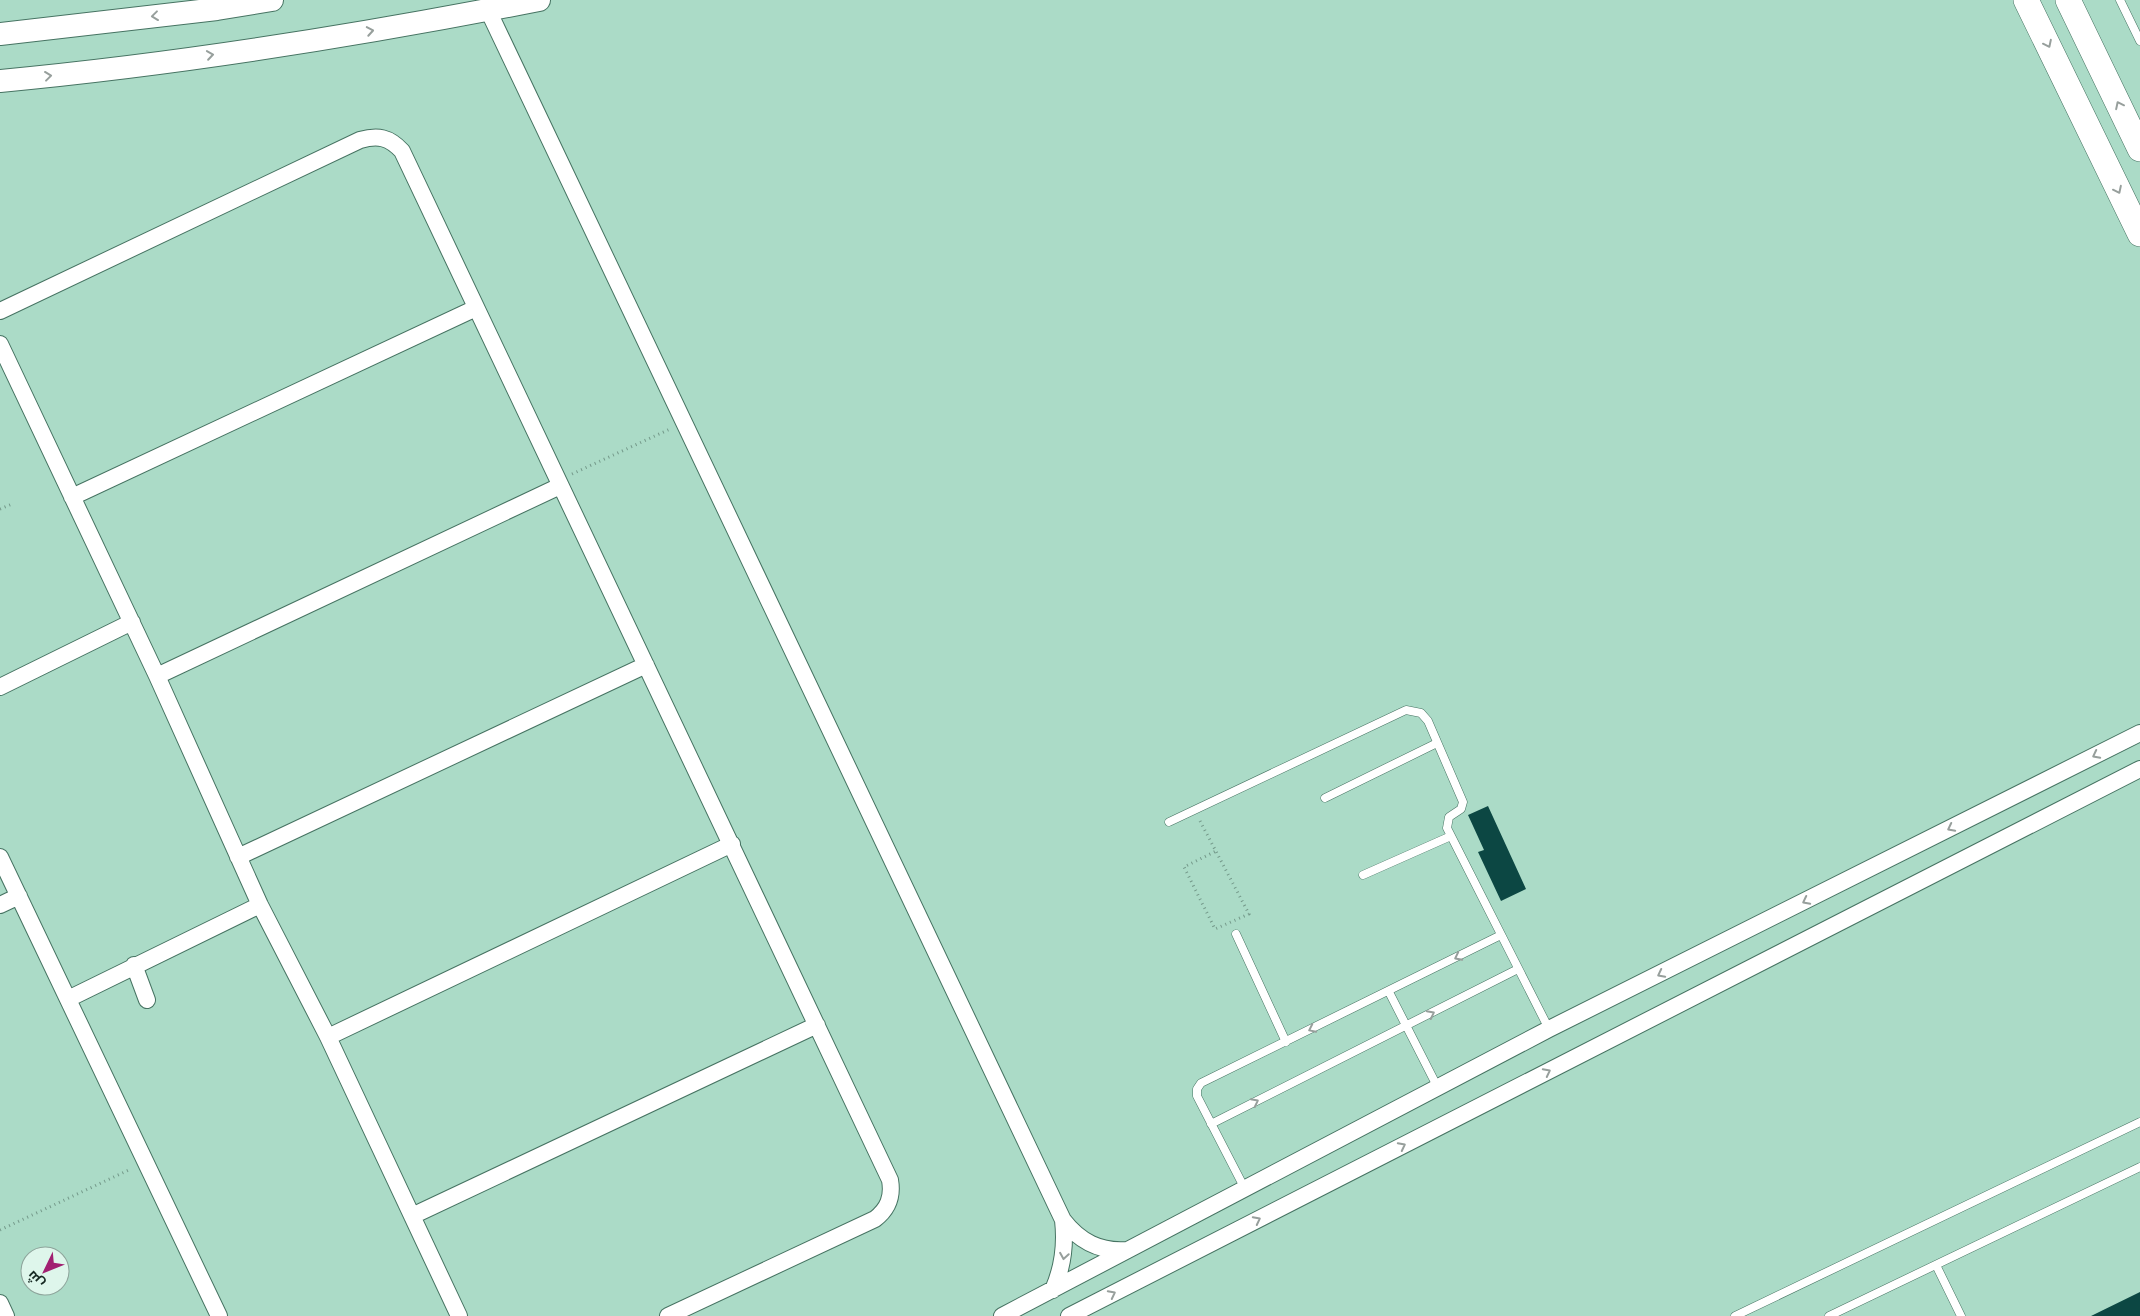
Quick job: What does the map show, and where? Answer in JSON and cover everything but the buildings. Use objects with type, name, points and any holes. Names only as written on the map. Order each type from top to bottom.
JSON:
[{"type":"main road","points":[[2026,0],[2140,234]]},
{"type":"main road","points":[[2068,0],[2140,149]]},
{"type":"street","points":[[0,34],[209,4],[272,0]]},
{"type":"street","points":[[0,81],[248,50],[539,0]]},
{"type":"street","points":[[488,10],[1063,1220],[1071,1230],[1091,1245],[1115,1251],[1127,1250]]},
{"type":"street","points":[[0,311],[360,140],[372,136],[389,140],[402,151],[890,1180],[891,1195],[886,1209],[875,1219],[668,1316]]},
{"type":"street","points":[[72,497],[476,308]]},
{"type":"street","points":[[0,344],[132,622],[260,904],[328,1037],[459,1316]]},
{"type":"street","points":[[157,676],[559,483]]},
{"type":"street","points":[[0,687],[132,622]]},
{"type":"street","points":[[238,857],[646,666]]},
{"type":"street","points":[[1002,1316],[1549,1029],[2140,733]]},
{"type":"street","points":[[1069,1316],[2140,769]]},
{"type":"street","points":[[328,1037],[732,844]]},
{"type":"street","points":[[0,857],[220,1316]]},
{"type":"street","points":[[0,905],[18,896]]},
{"type":"street","points":[[68,998],[260,904]]},
{"type":"street","points":[[134,965],[147,1000]]},
{"type":"street","points":[[412,1216],[817,1025]]},
{"type":"street","points":[[1053,1290],[1061,1270],[1065,1249],[1063,1220]]},
{"type":"street","points":[[0,1302],[6,1316]]},
{"type":"lane","points":[[2120,0],[2140,41]]},
{"type":"lane","points":[[1169,822],[1406,710],[1417,710],[1425,716],[1463,802],[1461,809],[1447,820],[1447,828],[1549,1029]]},
{"type":"lane","points":[[1325,798],[1438,743]]},
{"type":"lane","points":[[1363,875],[1451,836]]},
{"type":"lane","points":[[1236,934],[1286,1042]]},
{"type":"lane","points":[[1245,1189],[1197,1096],[1198,1086],[1501,935]]},
{"type":"lane","points":[[1211,1124],[1518,969]]},
{"type":"lane","points":[[1389,992],[1438,1088]]},
{"type":"lane","points":[[1735,1316],[2140,1122]]},
{"type":"lane","points":[[1829,1316],[2140,1167]]},
{"type":"lane","points":[[1936,1265],[1961,1316]]},
{"type":"path","points":[[559,483],[684,422]]},
{"type":"path","points":[[0,509],[12,504]]},
{"type":"path","points":[[1194,810],[1216,851],[1248,914],[1215,930],[1184,867],[1216,851]]},
{"type":"path","points":[[0,1230],[145,1162]]}]
